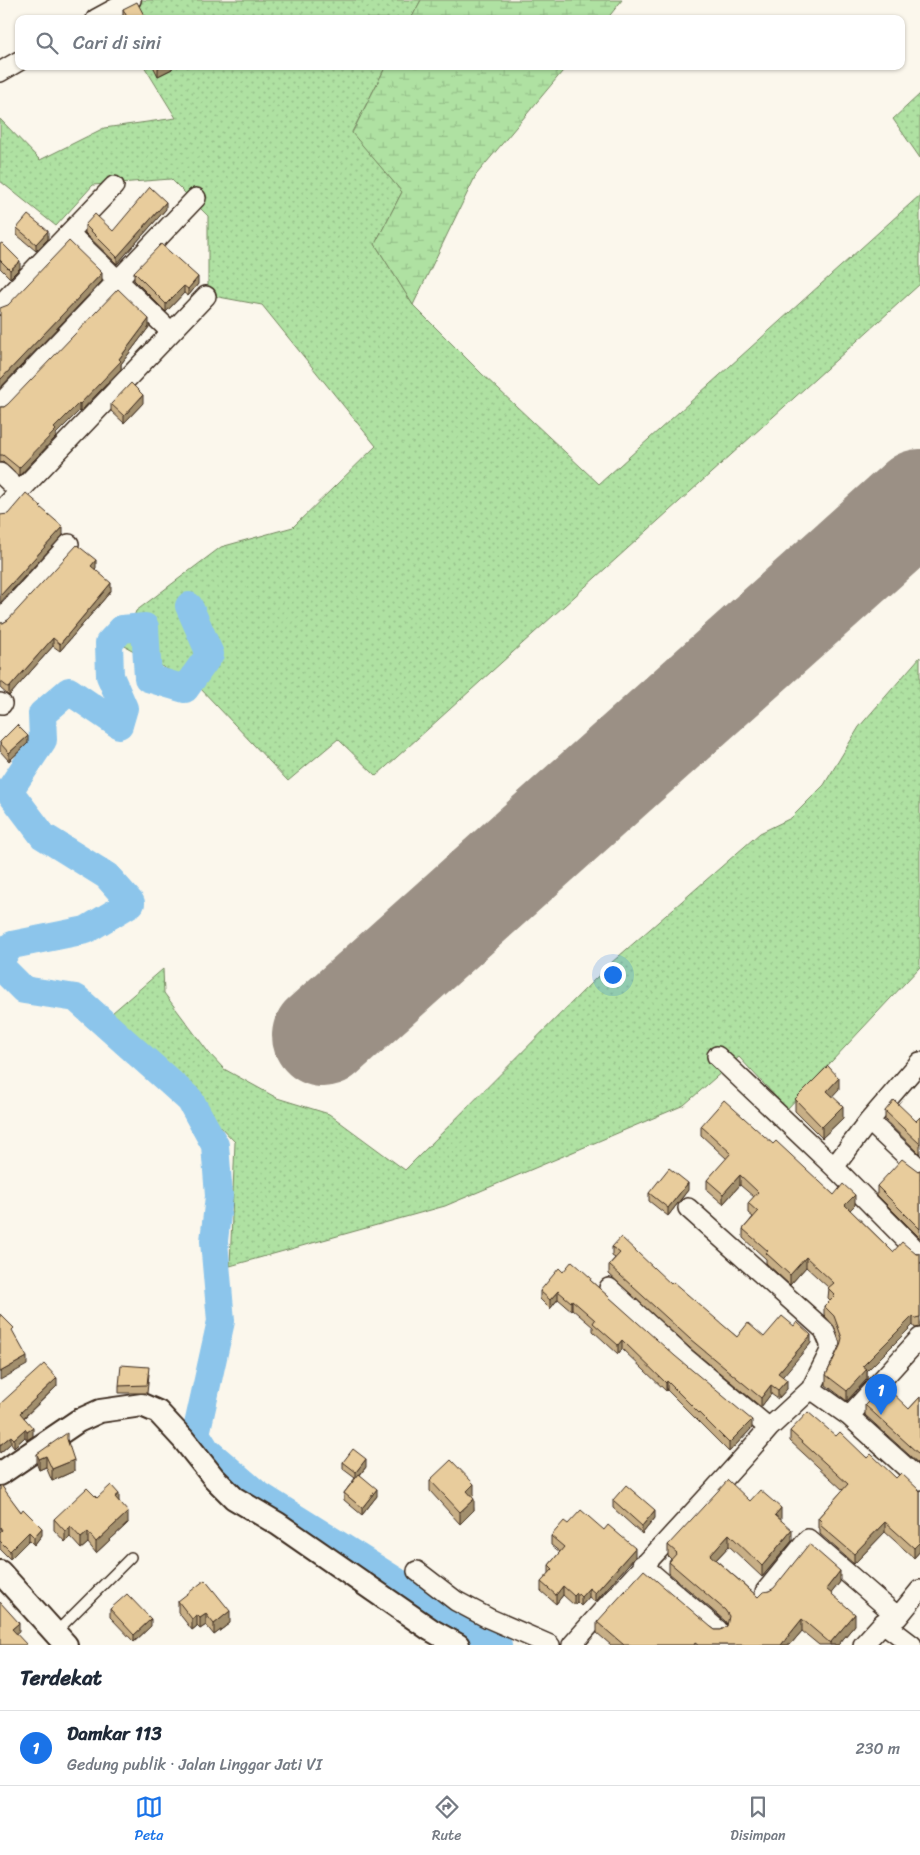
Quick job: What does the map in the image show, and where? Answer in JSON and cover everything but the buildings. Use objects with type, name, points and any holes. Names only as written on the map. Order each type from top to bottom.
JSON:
[{"type":"street","points":[[103,15],[130,0]]},
{"type":"street","points":[[0,72],[15,63]]},
{"type":"street","points":[[0,305],[114,186]]},
{"type":"street","points":[[0,404],[196,198]]},
{"type":"street","points":[[68,233],[171,332]]},
{"type":"street","points":[[0,512],[206,296]]},
{"type":"street","points":[[0,473],[19,491]]},
{"type":"street","points":[[0,620],[69,544]]},
{"type":"street","points":[[717,1056],[834,1166],[919,1253]]},
{"type":"street","points":[[834,1166],[869,1121],[920,1062]]},
{"type":"street","points":[[869,1121],[920,1169]]},
{"type":"street","points":[[572,1645],[642,1565],[733,1470],[769,1428],[811,1389],[830,1351],[830,1344],[824,1330],[688,1208]]},
{"type":"street","points":[[609,1288],[683,1356],[769,1428]]},
{"type":"street","points":[[849,1416],[920,1338]]},
{"type":"street","points":[[811,1389],[849,1416],[920,1479]]},
{"type":"street","points":[[0,1474],[78,1421],[100,1411],[142,1405],[158,1412],[183,1439],[214,1478],[234,1498],[278,1524],[423,1624],[458,1645]]},
{"type":"street","points":[[765,1592],[808,1539],[890,1620],[912,1645]]},
{"type":"street","points":[[642,1565],[718,1630]]},
{"type":"street","points":[[417,1571],[456,1601],[488,1618],[550,1645]]},
{"type":"street","points":[[0,1572],[61,1639]]},
{"type":"street","points":[[863,1645],[920,1590]]},
{"type":"lane","points":[[61,1639],[131,1557]]},
{"type":"green space","points":[[133,0],[421,0],[413,15],[118,15]]},
{"type":"green space","points":[[421,0],[622,0],[610,15],[413,15]]},
{"type":"green space","points":[[146,70],[384,70],[352,132],[402,192],[375,244],[413,305],[482,374],[599,484],[920,195],[920,284],[376,776],[338,739],[288,781],[199,687],[123,645],[136,611],[221,547],[293,527],[376,446],[262,305],[208,295],[208,216],[171,179],[93,185],[56,226],[0,181],[0,119],[40,160],[104,128],[176,118]]},
{"type":"green space","points":[[384,70],[564,70],[476,175],[413,305],[375,244],[402,192],[352,133]]},
{"type":"green space","points":[[920,94],[920,158],[893,119]]},
{"type":"green space","points":[[920,657],[920,967],[787,1109],[739,1057],[684,1105],[445,1206],[230,1266],[235,1142],[112,1013],[163,969],[164,993],[209,1053],[224,1069],[277,1098],[329,1114],[405,1170],[611,963],[760,833],[791,818],[824,785],[859,727]]},
{"type":"waterway","points":[[0,959],[12,945],[86,930],[131,903],[107,876],[43,836],[9,791],[43,740],[42,714],[69,691],[119,725],[124,708],[110,676],[109,643],[122,629],[145,627],[148,678],[185,689],[210,654],[189,606]]},
{"type":"waterway","points":[[0,966],[24,990],[76,998],[190,1100],[215,1145],[219,1196],[214,1241],[221,1321],[196,1434],[206,1450],[256,1493],[498,1645]]},
{"type":"runway","points":[[323,1036],[920,500]]},
{"type":"place","name":"Damkar 113","points":[[881,1415]]}]
